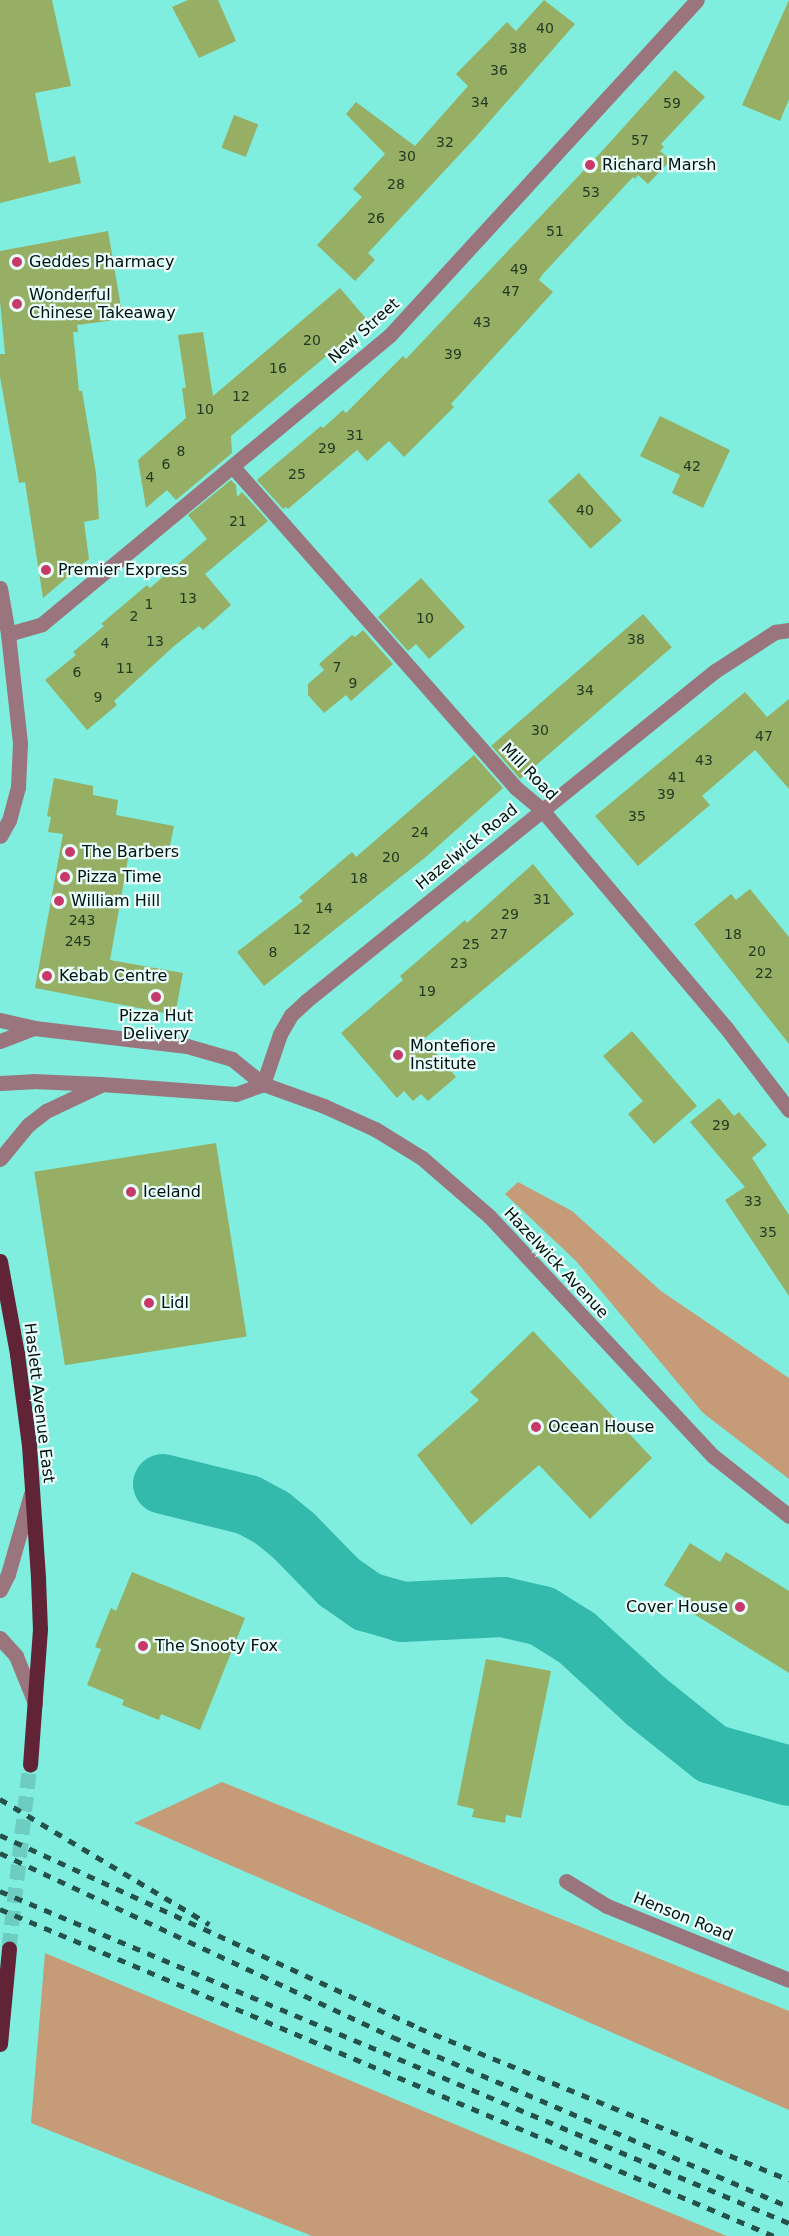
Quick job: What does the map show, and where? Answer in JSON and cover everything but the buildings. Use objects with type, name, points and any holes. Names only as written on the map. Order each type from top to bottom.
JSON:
[{"type":"main road","name":"Haslett Avenue East","points":[[0,1261],[17,1354],[32,1491],[40,1629],[30,1765]]},
{"type":"main road","points":[[0,2044],[3,1988],[9,1948]]},
{"type":"street","name":"New Street","points":[[8,634],[42,624],[234,467],[390,335],[697,0]]},
{"type":"street","name":"Mill Road","points":[[234,467],[516,788],[542,810],[727,1029],[789,1110]]},
{"type":"street","points":[[0,588],[8,634],[20,742],[18,787],[9,820],[0,836]]},
{"type":"street","name":"Hazelwick Road","points":[[263,1084],[280,1034],[291,1015],[715,670],[775,632],[789,630]]},
{"type":"street","name":"Hazelwick Avenue","points":[[0,1020],[34,1028],[187,1046],[232,1059],[263,1084],[324,1106],[375,1129],[422,1158],[450,1181],[532,1261],[713,1456],[789,1515]]},
{"type":"street","name":"Hazelwick Avenue","points":[[0,1041],[34,1028]]},
{"type":"street","points":[[0,1083],[33,1081],[101,1084],[236,1094],[263,1084]]},
{"type":"street","points":[[0,1159],[28,1125],[46,1111],[101,1084]]},
{"type":"street","points":[[0,1590],[8,1574],[32,1491]]},
{"type":"street","points":[[0,1638],[16,1656],[35,1703]]},
{"type":"street","name":"Henson Road","points":[[566,1881],[607,1906],[789,1980]]},
{"type":"shaded area","points":[[518,1182],[572,1211],[661,1291],[789,1378],[789,1479],[703,1413],[576,1261],[505,1194]]},
{"type":"shaded area","points":[[222,1782],[789,2011],[789,2110],[134,1823]]},
{"type":"shaded area","points":[[45,1953],[727,2236],[312,2236],[31,2123]]},
{"type":"waterway","points":[[163,1484],[248,1505],[272,1518],[293,1535],[339,1582],[368,1602],[402,1612],[503,1607],[542,1616],[576,1637],[647,1702],[712,1754],[789,1776]]},
{"type":"tunnel","points":[[9,1948],[30,1765]]},
{"type":"railway","points":[[0,1799],[209,1924]]},
{"type":"railway","points":[[0,1835],[419,2028],[789,2180]]},
{"type":"railway","points":[[0,1853],[393,2037],[789,2207]]},
{"type":"railway","points":[[0,1891],[789,2223]]},
{"type":"railway","points":[[0,1909],[774,2236]]},
{"type":"place","name":"Richard Marsh","points":[[590,165]]},
{"type":"place","name":"Geddes Pharmacy","points":[[17,262]]},
{"type":"place","name":"Wonderful Chinese Takeaway","points":[[17,304]]},
{"type":"place","name":"Premier Express","points":[[46,570]]},
{"type":"place","name":"The Barbers","points":[[70,852]]},
{"type":"place","name":"Pizza Time","points":[[65,877]]},
{"type":"place","name":"William Hill","points":[[59,901]]},
{"type":"place","name":"Kebab Centre","points":[[47,976]]},
{"type":"place","name":"Pizza Hut Delivery","points":[[156,997]]},
{"type":"place","name":"Montefiore Institute","points":[[398,1055]]},
{"type":"place","name":"Iceland","points":[[131,1192]]},
{"type":"place","name":"Lidl","points":[[149,1303]]},
{"type":"place","name":"Ocean House","points":[[536,1427]]},
{"type":"place","name":"Cover House","points":[[740,1607]]},
{"type":"place","name":"The Snooty Fox","points":[[143,1646]]}]
